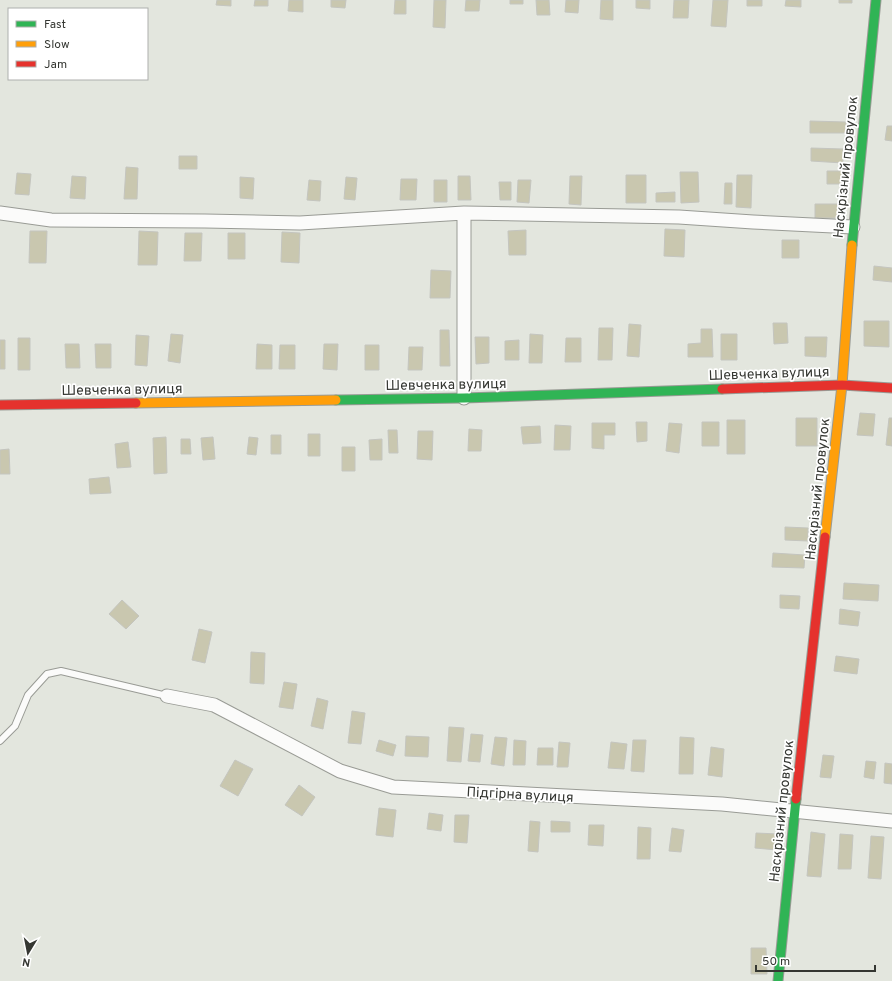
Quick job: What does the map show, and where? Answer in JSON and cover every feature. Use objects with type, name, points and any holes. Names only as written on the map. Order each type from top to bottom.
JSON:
[{"type":"street","name":"Наскрізний провулок","points":[[778,981],[795,811],[842,385],[853,227],[876,0]]},
{"type":"street","points":[[0,213],[50,220],[300,223],[464,213],[679,217],[853,227]]},
{"type":"street","points":[[464,213],[464,398]]},
{"type":"street","name":"Шевченка вулиця","points":[[0,405],[464,398],[842,385],[892,388]]},
{"type":"street","name":"Підгірна вулиця","points":[[167,696],[214,704],[340,771],[393,787],[714,804],[892,821]]},
{"type":"lane","points":[[0,741],[15,726],[28,695],[46,674],[61,671],[167,696]]},
{"type":"building","points":[[217,0],[231,0],[231,6],[216,5]]},
{"type":"building","points":[[255,0],[268,0],[268,6],[254,6]]},
{"type":"building","points":[[289,0],[303,0],[303,12],[288,11]]},
{"type":"building","points":[[331,0],[346,0],[345,8],[331,7]]},
{"type":"building","points":[[395,0],[406,0],[406,14],[394,14]]},
{"type":"building","points":[[434,0],[446,0],[445,28],[433,27]]},
{"type":"building","points":[[466,0],[480,0],[479,11],[465,11]]},
{"type":"building","points":[[510,0],[523,0],[523,4],[510,4]]},
{"type":"building","points":[[536,0],[549,0],[550,15],[537,15]]},
{"type":"building","points":[[566,0],[579,0],[578,13],[565,12]]},
{"type":"building","points":[[601,0],[613,0],[613,20],[600,19]]},
{"type":"building","points":[[636,0],[650,0],[650,9],[636,8]]},
{"type":"building","points":[[674,0],[689,0],[688,18],[673,18]]},
{"type":"building","points":[[713,0],[728,0],[726,27],[711,26]]},
{"type":"building","points":[[747,0],[762,0],[762,6],[747,6]]},
{"type":"building","points":[[786,0],[801,0],[801,7],[785,6]]},
{"type":"building","points":[[839,0],[852,0],[852,3],[839,3]]},
{"type":"building","points":[[810,121],[846,122],[846,133],[810,133]]},
{"type":"building","points":[[887,126],[892,126],[892,141],[885,140]]},
{"type":"building","points":[[811,148],[843,149],[843,163],[811,161]]},
{"type":"building","points":[[179,156],[197,156],[197,169],[179,169]]},
{"type":"building","points":[[126,167],[138,168],[137,199],[124,199]]},
{"type":"building","points":[[827,171],[843,171],[842,184],[827,184]]},
{"type":"building","points":[[680,172],[698,172],[699,202],[681,203]]},
{"type":"building","points":[[17,173],[31,174],[29,195],[15,194]]},
{"type":"building","points":[[626,175],[646,175],[646,203],[626,203]]},
{"type":"building","points":[[737,175],[752,175],[751,208],[736,207]]},
{"type":"building","points":[[72,176],[86,177],[85,199],[70,198]]},
{"type":"building","points":[[458,176],[470,176],[471,200],[458,200]]},
{"type":"building","points":[[570,176],[582,176],[581,205],[569,204]]},
{"type":"building","points":[[240,177],[254,178],[253,199],[240,198]]},
{"type":"building","points":[[346,177],[357,178],[355,200],[344,199]]},
{"type":"building","points":[[401,179],[417,179],[416,200],[400,200]]},
{"type":"building","points":[[309,180],[321,181],[320,201],[307,200]]},
{"type":"building","points":[[434,180],[447,180],[447,202],[434,202]]},
{"type":"building","points":[[518,180],[531,180],[529,203],[517,202]]},
{"type":"building","points":[[499,182],[511,182],[511,200],[500,200]]},
{"type":"building","points":[[725,183],[732,183],[732,204],[724,204]]},
{"type":"building","points":[[675,192],[675,202],[656,202],[656,193]]},
{"type":"building","points":[[815,204],[839,204],[839,218],[815,218]]},
{"type":"building","points":[[665,229],[685,230],[684,257],[664,256]]},
{"type":"building","points":[[526,230],[526,255],[509,255],[508,231]]},
{"type":"building","points":[[30,231],[47,231],[46,263],[29,263]]},
{"type":"building","points":[[139,231],[158,232],[157,265],[138,265]]},
{"type":"building","points":[[282,232],[300,233],[299,263],[281,262]]},
{"type":"building","points":[[185,233],[202,233],[201,261],[184,261]]},
{"type":"building","points":[[228,233],[245,233],[245,259],[228,259]]},
{"type":"building","points":[[782,240],[799,240],[799,258],[782,258]]},
{"type":"building","points":[[874,266],[892,268],[892,282],[873,280]]},
{"type":"building","points":[[431,270],[451,271],[450,298],[430,298]]},
{"type":"building","points":[[864,321],[889,321],[889,347],[864,346]]},
{"type":"building","points":[[773,323],[787,323],[788,343],[774,344]]},
{"type":"building","points":[[629,324],[641,325],[639,357],[627,356]]},
{"type":"building","points":[[599,328],[613,328],[612,360],[598,360]]},
{"type":"building","points":[[701,329],[712,329],[713,357],[688,357],[688,344],[701,343]]},
{"type":"building","points":[[440,330],[449,330],[450,366],[440,366]]},
{"type":"building","points":[[171,334],[183,335],[180,363],[168,361]]},
{"type":"building","points":[[530,334],[543,335],[542,363],[529,363]]},
{"type":"building","points":[[721,334],[737,334],[737,360],[721,360]]},
{"type":"building","points":[[136,335],[149,336],[147,366],[135,365]]},
{"type":"building","points":[[475,337],[489,337],[489,363],[476,364]]},
{"type":"building","points":[[805,337],[827,337],[826,357],[805,356]]},
{"type":"building","points":[[18,338],[30,338],[30,370],[18,370]]},
{"type":"building","points":[[566,338],[581,338],[581,362],[565,362]]},
{"type":"building","points":[[0,340],[5,340],[5,369],[0,369]]},
{"type":"building","points":[[519,340],[519,360],[505,360],[505,341]]},
{"type":"building","points":[[65,344],[79,344],[80,368],[66,368]]},
{"type":"building","points":[[95,344],[111,344],[111,368],[96,368]]},
{"type":"building","points":[[257,344],[272,345],[272,369],[256,369]]},
{"type":"building","points":[[324,344],[338,344],[337,370],[323,369]]},
{"type":"building","points":[[280,345],[295,345],[295,369],[279,369]]},
{"type":"building","points":[[365,345],[379,345],[379,370],[365,370]]},
{"type":"building","points":[[409,347],[423,347],[422,370],[408,370]]},
{"type":"building","points":[[860,413],[875,414],[873,436],[857,435]]},
{"type":"building","points":[[796,418],[817,418],[817,446],[796,446]]},
{"type":"building","points":[[889,418],[892,418],[892,446],[886,445]]},
{"type":"building","points":[[727,420],[745,420],[745,454],[727,454]]},
{"type":"building","points":[[636,422],[647,422],[647,441],[637,442]]},
{"type":"building","points":[[702,422],[719,422],[719,446],[702,446]]},
{"type":"building","points":[[592,423],[615,423],[615,435],[604,435],[604,449],[592,448]]},
{"type":"building","points":[[669,423],[682,424],[679,453],[666,451]]},
{"type":"building","points":[[555,425],[571,426],[570,450],[554,450]]},
{"type":"building","points":[[540,426],[541,443],[523,444],[521,427]]},
{"type":"building","points":[[469,429],[482,430],[481,451],[468,451]]},
{"type":"building","points":[[388,430],[397,430],[398,453],[389,453]]},
{"type":"building","points":[[418,431],[433,431],[432,460],[417,459]]},
{"type":"building","points":[[308,434],[320,434],[320,456],[308,456]]},
{"type":"building","points":[[271,435],[281,435],[281,454],[271,454]]},
{"type":"building","points":[[166,437],[167,473],[154,474],[153,438]]},
{"type":"building","points":[[213,437],[215,459],[203,460],[201,438]]},
{"type":"building","points":[[249,437],[258,438],[256,455],[247,454]]},
{"type":"building","points":[[181,439],[190,439],[191,454],[181,454]]},
{"type":"building","points":[[382,439],[382,460],[370,460],[369,440]]},
{"type":"building","points":[[128,442],[131,467],[117,468],[115,444]]},
{"type":"building","points":[[342,447],[355,447],[355,471],[342,471]]},
{"type":"building","points":[[9,449],[10,474],[0,474],[0,450]]},
{"type":"building","points":[[109,477],[111,493],[90,494],[89,479]]},
{"type":"building","points":[[785,527],[808,528],[808,541],[785,540]]},
{"type":"building","points":[[773,553],[805,555],[804,568],[772,567]]},
{"type":"building","points":[[844,583],[879,585],[878,601],[843,599]]},
{"type":"building","points":[[780,595],[800,596],[799,609],[780,608]]},
{"type":"building","points":[[122,600],[139,616],[126,629],[109,614]]},
{"type":"building","points":[[840,609],[860,612],[858,626],[839,624]]},
{"type":"building","points":[[199,629],[212,632],[205,663],[192,660]]},
{"type":"building","points":[[251,652],[265,653],[264,684],[250,683]]},
{"type":"building","points":[[836,656],[859,659],[857,674],[834,671]]},
{"type":"building","points":[[284,682],[297,684],[293,709],[279,707]]},
{"type":"building","points":[[317,698],[328,701],[323,729],[311,726]]},
{"type":"building","points":[[352,711],[365,713],[361,744],[348,743]]},
{"type":"building","points":[[449,727],[464,728],[461,762],[447,761]]},
{"type":"building","points":[[471,734],[483,735],[480,762],[468,761]]},
{"type":"building","points":[[406,736],[429,737],[428,757],[405,756]]},
{"type":"building","points":[[495,737],[507,738],[504,766],[491,764]]},
{"type":"building","points":[[680,737],[694,738],[693,774],[679,774]]},
{"type":"building","points":[[379,740],[396,745],[393,756],[376,751]]},
{"type":"building","points":[[514,740],[526,741],[525,765],[513,765]]},
{"type":"building","points":[[633,740],[646,740],[644,772],[631,771]]},
{"type":"building","points":[[559,742],[570,743],[568,767],[557,767]]},
{"type":"building","points":[[611,742],[627,744],[624,769],[608,768]]},
{"type":"building","points":[[711,747],[724,749],[722,777],[708,775]]},
{"type":"building","points":[[538,748],[553,748],[553,765],[537,765]]},
{"type":"building","points":[[823,755],[834,756],[831,778],[820,777]]},
{"type":"building","points":[[235,760],[253,769],[238,796],[220,786]]},
{"type":"building","points":[[866,761],[876,762],[874,779],[864,777]]},
{"type":"building","points":[[885,763],[892,764],[892,784],[884,783]]},
{"type":"building","points":[[299,785],[315,797],[302,816],[285,805]]},
{"type":"building","points":[[379,808],[396,810],[393,837],[376,835]]},
{"type":"building","points":[[429,813],[443,815],[441,831],[427,829]]},
{"type":"building","points":[[455,815],[469,815],[467,843],[454,842]]},
{"type":"building","points":[[530,821],[540,822],[538,852],[528,851]]},
{"type":"building","points":[[551,821],[570,822],[570,832],[551,832]]},
{"type":"building","points":[[589,825],[604,825],[603,846],[588,845]]},
{"type":"building","points":[[638,827],[651,828],[650,859],[637,859]]},
{"type":"building","points":[[672,828],[684,830],[681,852],[669,851]]},
{"type":"building","points":[[811,832],[825,834],[821,877],[807,876]]},
{"type":"building","points":[[756,833],[778,834],[777,850],[755,848]]},
{"type":"building","points":[[840,834],[853,835],[851,869],[838,869]]},
{"type":"building","points":[[871,836],[884,837],[881,879],[868,878]]},
{"type":"building","points":[[751,948],[766,948],[767,974],[751,974]]},
{"type":"traffic: fast","points":[[852,245],[876,0]]},
{"type":"traffic: fast","points":[[336,400],[464,398],[722,389]]},
{"type":"traffic: fast","points":[[778,981],[796,799]]},
{"type":"traffic: slow","points":[[825,537],[842,385],[852,245]]},
{"type":"traffic: slow","points":[[136,403],[336,400]]},
{"type":"traffic: jam","points":[[722,389],[842,385],[892,388]]},
{"type":"traffic: jam","points":[[0,405],[136,403]]},
{"type":"traffic: jam","points":[[796,799],[825,537]]}]
